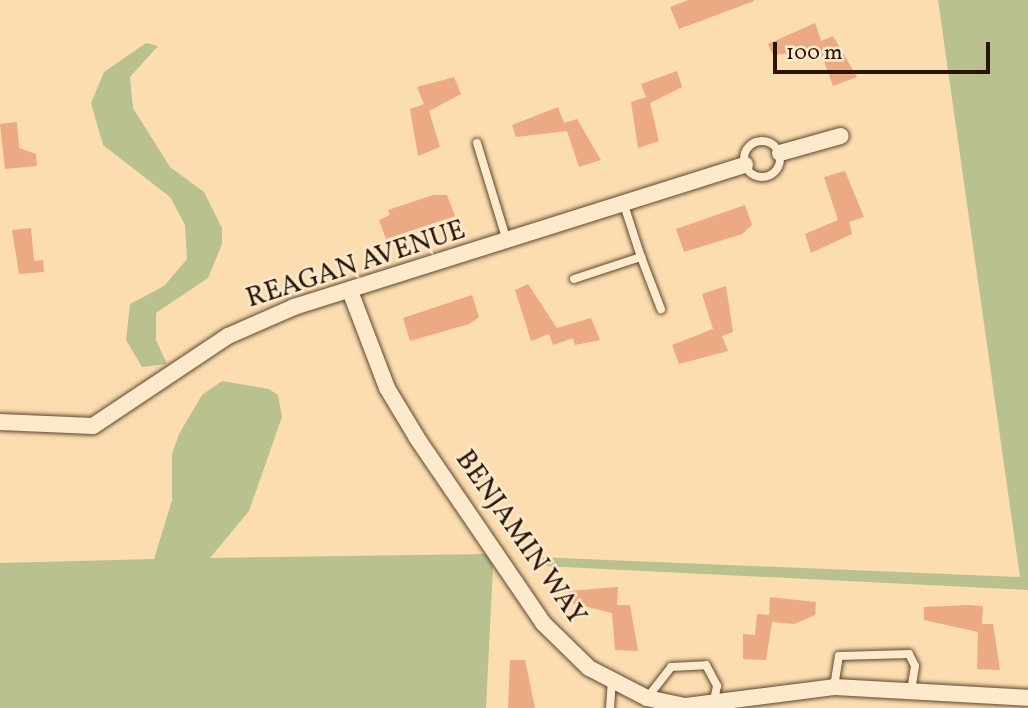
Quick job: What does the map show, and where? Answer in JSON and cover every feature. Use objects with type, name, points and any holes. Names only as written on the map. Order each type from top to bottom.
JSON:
[{"type":"street","points":[[780,153],[841,136]]},
{"type":"street","name":"REAGAN AVENUE","points":[[0,422],[93,426],[228,337],[350,291],[625,208],[745,165]]},
{"type":"street","name":"BENJAMIN WAY","points":[[350,291],[387,388],[417,438],[564,648],[612,681],[647,698],[677,706],[712,708],[834,687],[1028,698]]},
{"type":"lane","points":[[759,140],[780,153],[779,167],[768,177],[754,176],[745,165],[746,150],[759,140]]},
{"type":"lane","points":[[477,143],[508,244]]},
{"type":"lane","points":[[625,208],[661,309]]},
{"type":"lane","points":[[575,279],[641,257]]},
{"type":"lane","points":[[834,687],[839,656],[909,654],[915,666],[911,692]]},
{"type":"lane","points":[[647,698],[671,667],[706,665],[717,686],[712,708]]},
{"type":"lane","points":[[610,708],[612,681]]},
{"type":"green space","points":[[938,0],[1028,0],[1028,590],[543,566],[536,557],[1020,577]]},
{"type":"green space","points":[[146,43],[158,46],[130,77],[133,108],[170,167],[204,192],[222,228],[222,244],[208,278],[156,313],[156,340],[167,364],[142,367],[126,340],[130,304],[164,286],[187,259],[185,225],[170,197],[103,145],[91,103],[104,72]]},
{"type":"green space","points":[[222,381],[269,389],[278,395],[282,417],[249,511],[210,558],[487,554],[493,567],[486,708],[0,708],[0,563],[154,559],[172,500],[172,454],[179,434],[202,395]]},
{"type":"building","points":[[688,0],[754,1],[679,29],[670,7]]},
{"type":"building","points":[[815,23],[821,41],[833,36],[857,77],[833,86],[820,50],[773,55],[768,44]]},
{"type":"building","points":[[677,71],[682,87],[650,103],[659,141],[638,148],[631,102],[646,97],[641,84]]},
{"type":"building","points":[[454,77],[461,94],[429,111],[440,147],[418,156],[410,109],[424,104],[417,87]]},
{"type":"building","points":[[558,107],[564,123],[577,119],[601,160],[579,167],[567,131],[516,137],[512,125]]},
{"type":"building","points":[[17,122],[19,148],[36,154],[37,166],[5,169],[0,124]]},
{"type":"building","points":[[845,171],[864,217],[849,222],[852,234],[811,253],[805,234],[838,220],[824,177]]},
{"type":"building","points":[[433,195],[447,195],[455,216],[386,239],[379,220],[390,215],[388,210]]},
{"type":"building","points":[[745,205],[752,225],[742,234],[684,252],[676,229]]},
{"type":"building","points":[[31,228],[34,261],[43,260],[44,272],[19,274],[12,230]]},
{"type":"building","points":[[528,284],[557,328],[591,318],[600,340],[575,345],[573,338],[553,345],[549,334],[531,341],[515,290]]},
{"type":"building","points":[[726,286],[733,332],[722,336],[728,351],[679,364],[672,345],[713,329],[702,294]]},
{"type":"building","points":[[472,295],[479,317],[469,324],[410,341],[403,318]]},
{"type":"building","points":[[618,587],[617,605],[630,605],[638,651],[615,650],[612,613],[568,602],[569,591]]},
{"type":"building","points":[[770,597],[816,602],[815,615],[794,624],[772,622],[766,660],[743,659],[743,634],[755,635],[757,614],[769,615]]},
{"type":"building","points":[[983,606],[982,624],[993,624],[1000,670],[977,669],[978,632],[924,620],[924,607]]},
{"type":"building","points":[[510,660],[525,660],[535,708],[508,708]]}]
